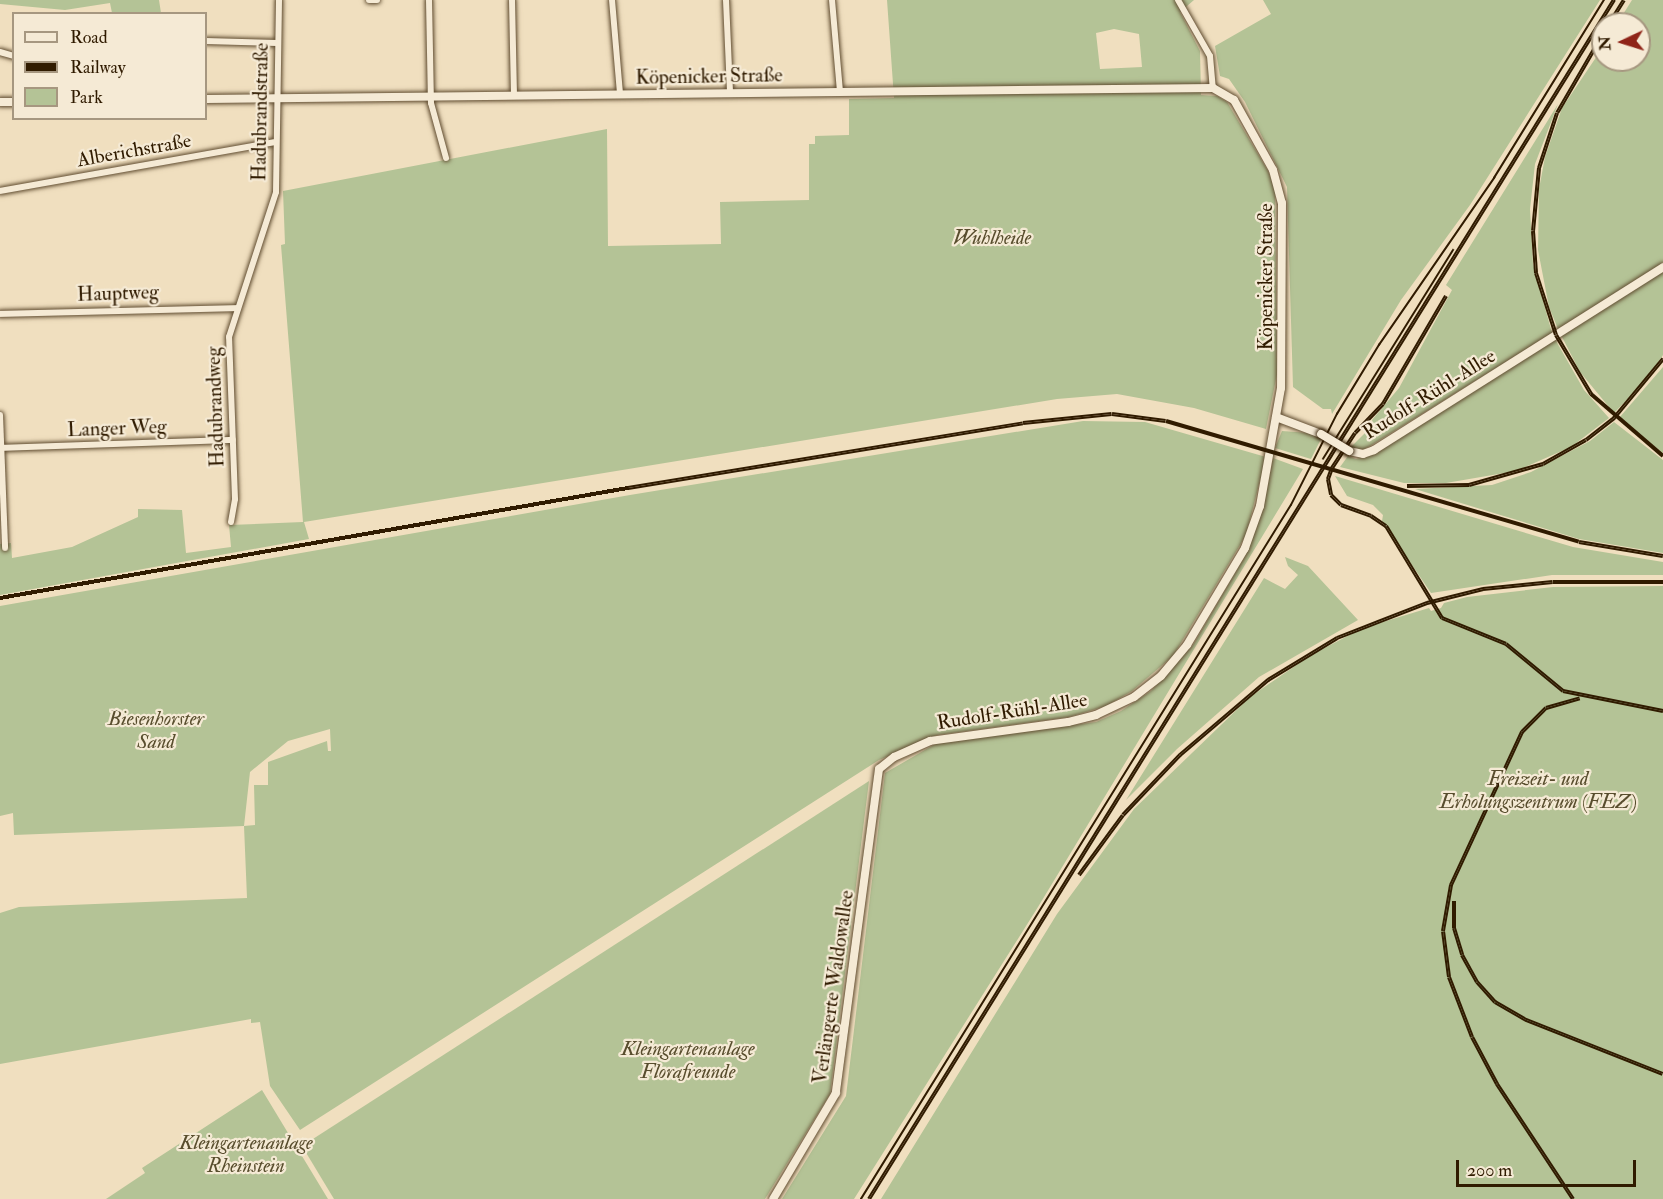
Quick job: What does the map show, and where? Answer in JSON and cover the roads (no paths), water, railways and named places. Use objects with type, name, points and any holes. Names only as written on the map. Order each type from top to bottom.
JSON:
[{"type":"main road","name":"Köpenicker Straße","points":[[207,99],[1214,88],[1234,100],[1273,170],[1281,191],[1282,374],[1276,417]]},
{"type":"main road","name":"Rudolf-Rühl-Allee","points":[[882,765],[937,739],[1096,715],[1134,697],[1161,676],[1187,645],[1245,548],[1260,506],[1276,417],[1321,434],[1348,451],[1363,454],[1374,450],[1663,267]]},
{"type":"main road","name":"Verlängerte Waldowallee","points":[[773,1199],[836,1093],[876,775],[882,765]]},
{"type":"street","name":"Hadubrandstraße","points":[[266,224],[276,192],[274,142],[279,0]]},
{"type":"street","points":[[369,0],[377,0]]},
{"type":"street","points":[[429,0],[431,96],[446,158]]},
{"type":"street","points":[[512,0],[514,95]]},
{"type":"street","points":[[612,0],[620,94]]},
{"type":"street","points":[[726,0],[730,93]]},
{"type":"street","points":[[832,0],[840,91]]},
{"type":"street","points":[[1178,0],[1210,56],[1214,88]]},
{"type":"street","points":[[207,41],[277,43]]},
{"type":"street","name":"Alberichstraße","points":[[0,191],[274,142]]},
{"type":"street","name":"Hadubrandweg","points":[[231,522],[235,499],[229,337],[266,224]]},
{"type":"street","name":"Hauptweg","points":[[0,314],[238,308]]},
{"type":"street","points":[[0,415],[5,548]]},
{"type":"street","name":"Langer Weg","points":[[1,453],[233,441]]},
{"type":"tram line","points":[[861,1199],[1291,505],[1337,414],[1379,345],[1494,178],[1604,0]]},
{"type":"tram line","points":[[1323,459],[1453,250]]},
{"type":"railway","points":[[869,1199],[1614,0]]},
{"type":"railway","points":[[1616,12],[1624,0]]},
{"type":"railway","points":[[1591,55],[1557,113],[1539,168],[1533,231],[1536,273],[1556,335],[1591,394],[1663,456]]},
{"type":"railway","points":[[1446,296],[1383,404],[1355,433],[1332,468],[1328,479],[1331,495],[1341,505],[1371,516],[1386,526],[1442,618],[1506,644],[1563,691],[1663,711]]},
{"type":"railway","points":[[1407,486],[1469,485],[1543,464],[1586,440],[1614,418],[1663,359]]},
{"type":"railway","points":[[0,598],[628,488],[1023,423],[1112,414],[1166,421],[1579,542],[1663,556]]},
{"type":"railway","points":[[1079,875],[1123,815],[1180,755],[1268,680],[1337,638],[1427,603],[1483,589],[1553,582],[1663,582]]},
{"type":"railway","points":[[1573,1199],[1497,1084],[1472,1037],[1449,977],[1443,931],[1451,885],[1522,732],[1546,708],[1580,698]]},
{"type":"railway","points":[[1454,901],[1454,928],[1462,955],[1477,982],[1495,1002],[1524,1019],[1663,1074]]},
{"type":"park label","name":"Wuhlheide","points":[[992,237]]},
{"type":"park label","name":"Biesenhorster Sand","points":[[156,730]]},
{"type":"park label","name":"Freizeit- und Erholungszentrum (FEZ)","points":[[1538,790]]},
{"type":"park label","name":"Kleingartenanlage Florafreunde","points":[[688,1060]]},
{"type":"park label","name":"Kleingartenanlage Rheinstein","points":[[246,1154]]}]
